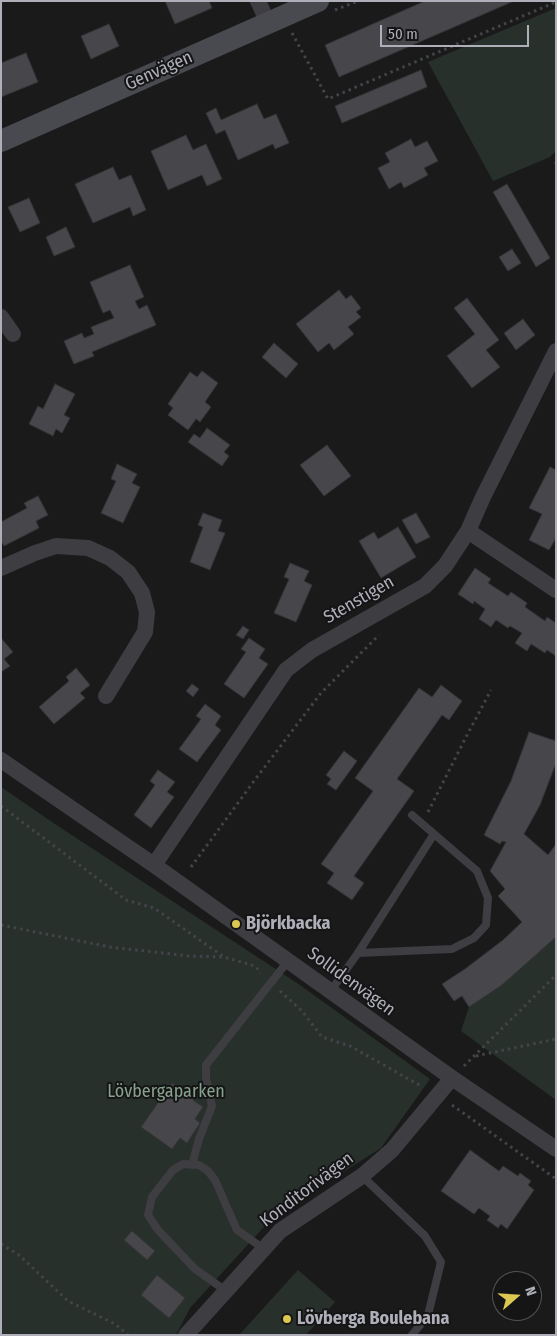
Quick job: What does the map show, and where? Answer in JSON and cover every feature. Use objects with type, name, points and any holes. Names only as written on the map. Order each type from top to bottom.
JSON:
[{"type":"street","points":[[258,1],[268,22]]},
{"type":"street","name":"Genvägen","points":[[1,141],[318,1]]},
{"type":"street","points":[[1,317],[13,334]]},
{"type":"street","name":"Stenstigen","points":[[154,865],[286,670],[312,650],[425,586],[445,566],[468,531],[556,351]]},
{"type":"street","points":[[468,531],[556,590]]},
{"type":"street","points":[[1,568],[35,552],[56,546],[88,548],[110,558],[128,572],[142,593],[147,612],[146,632],[106,696]]},
{"type":"street","name":"Sollidenvägen","points":[[1,760],[154,865],[330,992],[556,1149]]},
{"type":"street","name":"Konditorivägen","points":[[186,1335],[280,1231],[362,1176],[392,1150],[452,1078]]},
{"type":"lane","points":[[358,953],[452,949],[474,938],[486,925],[488,898],[477,871],[412,815]]},
{"type":"lane","points":[[330,992],[358,953],[434,834]]},
{"type":"lane","points":[[192,1165],[199,1139],[212,1106],[206,1077],[206,1065],[288,961]]},
{"type":"lane","points":[[226,1291],[195,1269],[158,1230],[148,1214],[152,1197],[173,1170],[183,1164],[199,1165],[208,1171],[215,1180],[237,1230],[264,1249]]},
{"type":"lane","points":[[362,1176],[425,1236],[441,1262],[428,1315],[412,1335]]},
{"type":"path","points":[[290,29],[328,98],[556,2]]},
{"type":"path","points":[[191,867],[321,694],[380,633]]},
{"type":"path","points":[[422,824],[491,690]]},
{"type":"path","points":[[1,925],[110,947],[189,956],[224,957]]},
{"type":"path","points":[[452,1078],[556,975]]},
{"type":"path","points":[[474,1056],[556,1040]]},
{"type":"path","points":[[1,1244],[18,1255],[68,1301],[115,1324],[128,1335]]},
{"type":"green space","points":[[556,8],[556,151],[550,157],[493,181],[428,62]]},
{"type":"green space","name":"Lövbergaparken","points":[[1,787],[300,985],[430,1079],[381,1148],[274,1216],[190,1308],[176,1335],[1,1335]]},
{"type":"green space","points":[[556,937],[556,1100],[461,1031],[469,1007],[502,985]]},
{"type":"green space","name":"Lövberga Boulebana","points":[[298,1270],[335,1302],[306,1335],[239,1335]]},
{"type":"building","points":[[165,1],[209,1],[212,8],[175,24]]},
{"type":"building","points":[[425,1],[514,1],[339,77],[325,45]]},
{"type":"building","points":[[109,24],[119,46],[91,59],[81,36]]},
{"type":"building","points":[[26,53],[38,82],[1,97],[1,63]]},
{"type":"building","points":[[421,70],[427,87],[342,123],[335,106]]},
{"type":"building","points":[[257,104],[264,119],[276,114],[289,143],[275,149],[273,144],[238,160],[225,130],[216,134],[206,113],[216,108],[221,120]]},
{"type":"building","points":[[186,135],[193,150],[206,144],[222,179],[207,186],[202,175],[168,190],[151,151]]},
{"type":"building","points":[[411,139],[415,147],[427,141],[438,161],[424,168],[428,175],[404,188],[401,182],[389,189],[378,168],[390,162],[385,153]]},
{"type":"building","points":[[113,167],[119,180],[131,175],[146,210],[133,216],[130,207],[93,223],[75,184]]},
{"type":"building","points":[[507,184],[550,258],[536,267],[493,192]]},
{"type":"building","points":[[29,198],[40,223],[20,232],[8,207]]},
{"type":"building","points":[[66,227],[75,247],[54,256],[46,237]]},
{"type":"building","points":[[512,249],[521,263],[508,271],[499,257]]},
{"type":"building","points":[[130,265],[144,297],[135,301],[139,309],[147,305],[156,325],[92,352],[94,356],[74,364],[64,341],[82,333],[84,338],[94,334],[91,327],[114,318],[110,310],[103,313],[90,282]]},
{"type":"building","points":[[339,290],[346,299],[351,295],[361,308],[356,312],[361,317],[348,327],[354,334],[334,350],[329,343],[318,352],[296,324]]},
{"type":"building","points":[[467,298],[499,340],[486,350],[500,367],[472,388],[447,356],[475,334],[454,308]]},
{"type":"building","points":[[523,319],[535,335],[516,350],[504,333]]},
{"type":"building","points":[[274,343],[298,364],[286,378],[262,357]]},
{"type":"building","points":[[202,371],[218,383],[205,402],[211,407],[200,422],[196,419],[188,430],[168,415],[173,408],[168,404],[190,372],[197,377]]},
{"type":"building","points":[[55,384],[75,394],[64,415],[70,418],[62,433],[56,429],[53,436],[29,424],[38,406],[43,409]]},
{"type":"building","points":[[207,428],[230,445],[224,452],[229,456],[222,466],[188,442],[194,434],[200,438]]},
{"type":"building","points":[[327,445],[351,476],[324,496],[300,465]]},
{"type":"building","points":[[117,464],[137,474],[132,483],[140,487],[123,523],[101,513],[116,481],[111,479]]},
{"type":"building","points":[[550,467],[556,470],[556,538],[549,550],[529,540],[542,514],[529,508]]},
{"type":"building","points":[[38,496],[48,515],[36,521],[39,528],[4,546],[1,541],[1,522],[27,508],[24,503]]},
{"type":"building","points":[[203,513],[222,520],[218,531],[225,533],[210,570],[190,562],[203,527],[198,525]]},
{"type":"building","points":[[416,513],[430,537],[416,544],[402,520]]},
{"type":"building","points":[[398,527],[416,557],[381,578],[359,541],[374,532],[378,539]]},
{"type":"building","points":[[290,563],[309,571],[304,581],[312,585],[296,622],[274,613],[289,579],[284,577]]},
{"type":"building","points":[[475,568],[491,579],[488,583],[508,596],[511,592],[527,603],[525,607],[545,621],[547,617],[556,623],[556,656],[547,650],[545,653],[531,644],[527,651],[515,643],[522,633],[510,626],[508,628],[496,620],[491,627],[479,619],[485,609],[474,601],[473,604],[458,594]]},
{"type":"building","points":[[243,626],[249,630],[243,639],[236,635]]},
{"type":"building","points":[[1,638],[13,652],[4,659],[10,666],[1,672]]},
{"type":"building","points":[[249,638],[265,649],[259,658],[268,664],[244,698],[224,684],[246,652],[241,649]]},
{"type":"building","points":[[76,668],[90,685],[80,693],[85,698],[54,724],[39,707],[69,681],[66,677]]},
{"type":"building","points":[[192,684],[199,689],[193,697],[186,691]]},
{"type":"building","points":[[441,685],[462,701],[449,720],[442,715],[397,779],[414,791],[354,876],[364,883],[352,900],[327,883],[334,873],[321,864],[373,791],[355,778],[419,688],[432,697]]},
{"type":"building","points":[[205,704],[221,716],[215,725],[221,730],[197,762],[179,749],[201,719],[196,716]]},
{"type":"building","points":[[529,732],[556,741],[556,763],[540,805],[524,834],[548,855],[556,844],[556,937],[502,985],[469,1007],[462,996],[454,1001],[442,984],[503,940],[522,922],[498,896],[505,889],[490,871],[506,842],[502,841],[500,844],[484,835],[511,781]]},
{"type":"building","points":[[344,751],[357,761],[336,790],[327,784],[331,779],[326,775]]},
{"type":"building","points":[[158,770],[175,782],[167,792],[174,797],[151,828],[134,815],[155,785],[150,781]]},
{"type":"building","points":[[172,1083],[183,1091],[186,1086],[197,1094],[193,1100],[203,1107],[195,1119],[200,1123],[187,1143],[180,1138],[172,1149],[141,1127]]},
{"type":"building","points":[[470,1150],[499,1171],[503,1166],[518,1176],[520,1173],[531,1181],[528,1185],[534,1190],[507,1229],[501,1224],[498,1228],[487,1220],[490,1216],[479,1208],[474,1214],[441,1191]]},
{"type":"building","points":[[132,1231],[155,1251],[147,1260],[124,1240]]},
{"type":"building","points":[[157,1275],[185,1298],[169,1318],[141,1295]]},
{"type":"place","name":"Björkbacka","points":[[236,924]]},
{"type":"place","name":"Lövberga Boulebana","points":[[287,1319]]}]
